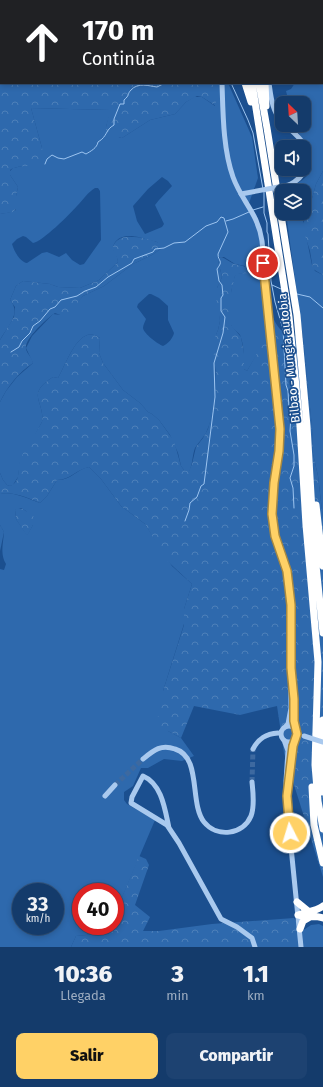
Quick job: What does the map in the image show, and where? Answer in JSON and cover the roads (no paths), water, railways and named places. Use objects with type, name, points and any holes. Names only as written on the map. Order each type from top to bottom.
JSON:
[{"type":"highway","points":[[245,84],[253,108],[257,115]]},
{"type":"highway","name":"Bilbao - Mungia autobia","points":[[252,84],[289,291],[297,323],[309,453],[315,552],[323,633]]},
{"type":"highway","name":"Bilbao - Mungia autobia","points":[[259,84],[267,128],[289,291],[318,662],[315,765],[318,801],[323,830]]},
{"type":"highway","points":[[265,84],[267,128]]},
{"type":"highway","points":[[309,453],[312,463],[323,566]]},
{"type":"highway","points":[[323,720],[321,760],[323,792]]},
{"type":"highway","points":[[315,765],[313,773],[314,825],[323,863]]},
{"type":"highway","points":[[297,902],[309,914]]},
{"type":"highway","points":[[300,929],[303,921],[309,914],[323,906]]},
{"type":"highway","points":[[298,915],[309,914],[323,918]]},
{"type":"street","points":[[222,84],[228,159],[234,180],[253,213],[262,241],[280,429],[272,514],[275,536],[285,565],[292,615],[290,716],[288,724],[281,733],[288,751],[286,780],[287,796],[301,947]]},
{"type":"street","points":[[269,84],[275,112]]},
{"type":"street","points":[[241,194],[289,185],[299,179],[306,170],[308,158],[306,147],[293,132]]},
{"type":"street","points":[[287,796],[297,734],[295,730],[294,693],[291,668]]},
{"type":"street","points":[[284,728],[290,726],[304,736],[323,742]]},
{"type":"street","points":[[253,749],[258,741],[264,736],[278,733]]},
{"type":"street","points":[[284,740],[288,742],[304,736]]},
{"type":"street","points":[[142,759],[156,748],[168,746],[185,755],[191,765],[201,816],[209,826],[223,833],[241,828],[251,816],[253,811],[252,782]]},
{"type":"street","points":[[169,828],[160,792],[150,779],[143,776],[132,797],[131,803],[167,825],[221,919],[237,927],[252,938],[255,947]]},
{"type":"street","points":[[105,796],[115,785]]},
{"type":"waterway","points":[[45,164],[47,159],[52,155],[64,159],[82,152],[86,154],[92,150],[114,125],[114,119],[120,104],[124,104],[124,100],[131,90],[140,85],[157,87],[163,84]]},
{"type":"waterway","points":[[231,84],[253,133],[263,189]]},
{"type":"waterway","points":[[264,192],[264,213],[267,223],[271,281],[275,302],[283,329],[286,385],[291,416],[290,431],[294,455],[294,466],[290,478],[293,488],[294,508]]},
{"type":"waterway","points":[[253,210],[263,207]]},
{"type":"waterway","points":[[226,221],[249,212]]},
{"type":"waterway","points":[[11,352],[19,347],[22,341],[30,333],[33,326],[61,300],[77,296],[96,287],[108,277],[132,263],[134,259],[153,252],[155,249],[164,248],[174,243],[185,242],[206,226],[217,222],[221,217],[224,218],[228,232],[218,254],[220,262],[217,269],[219,281],[222,285],[223,295],[221,298],[221,311],[225,317],[223,333],[214,363],[215,397],[204,484],[201,486],[197,497],[190,503],[185,521]]},
{"type":"waterway","points":[[272,285],[281,289]]},
{"type":"waterway","points":[[297,294],[310,297],[323,308]]},
{"type":"tunnel","points":[[252,782],[253,749]]},
{"type":"tunnel","points":[[115,785],[143,759]]}]
